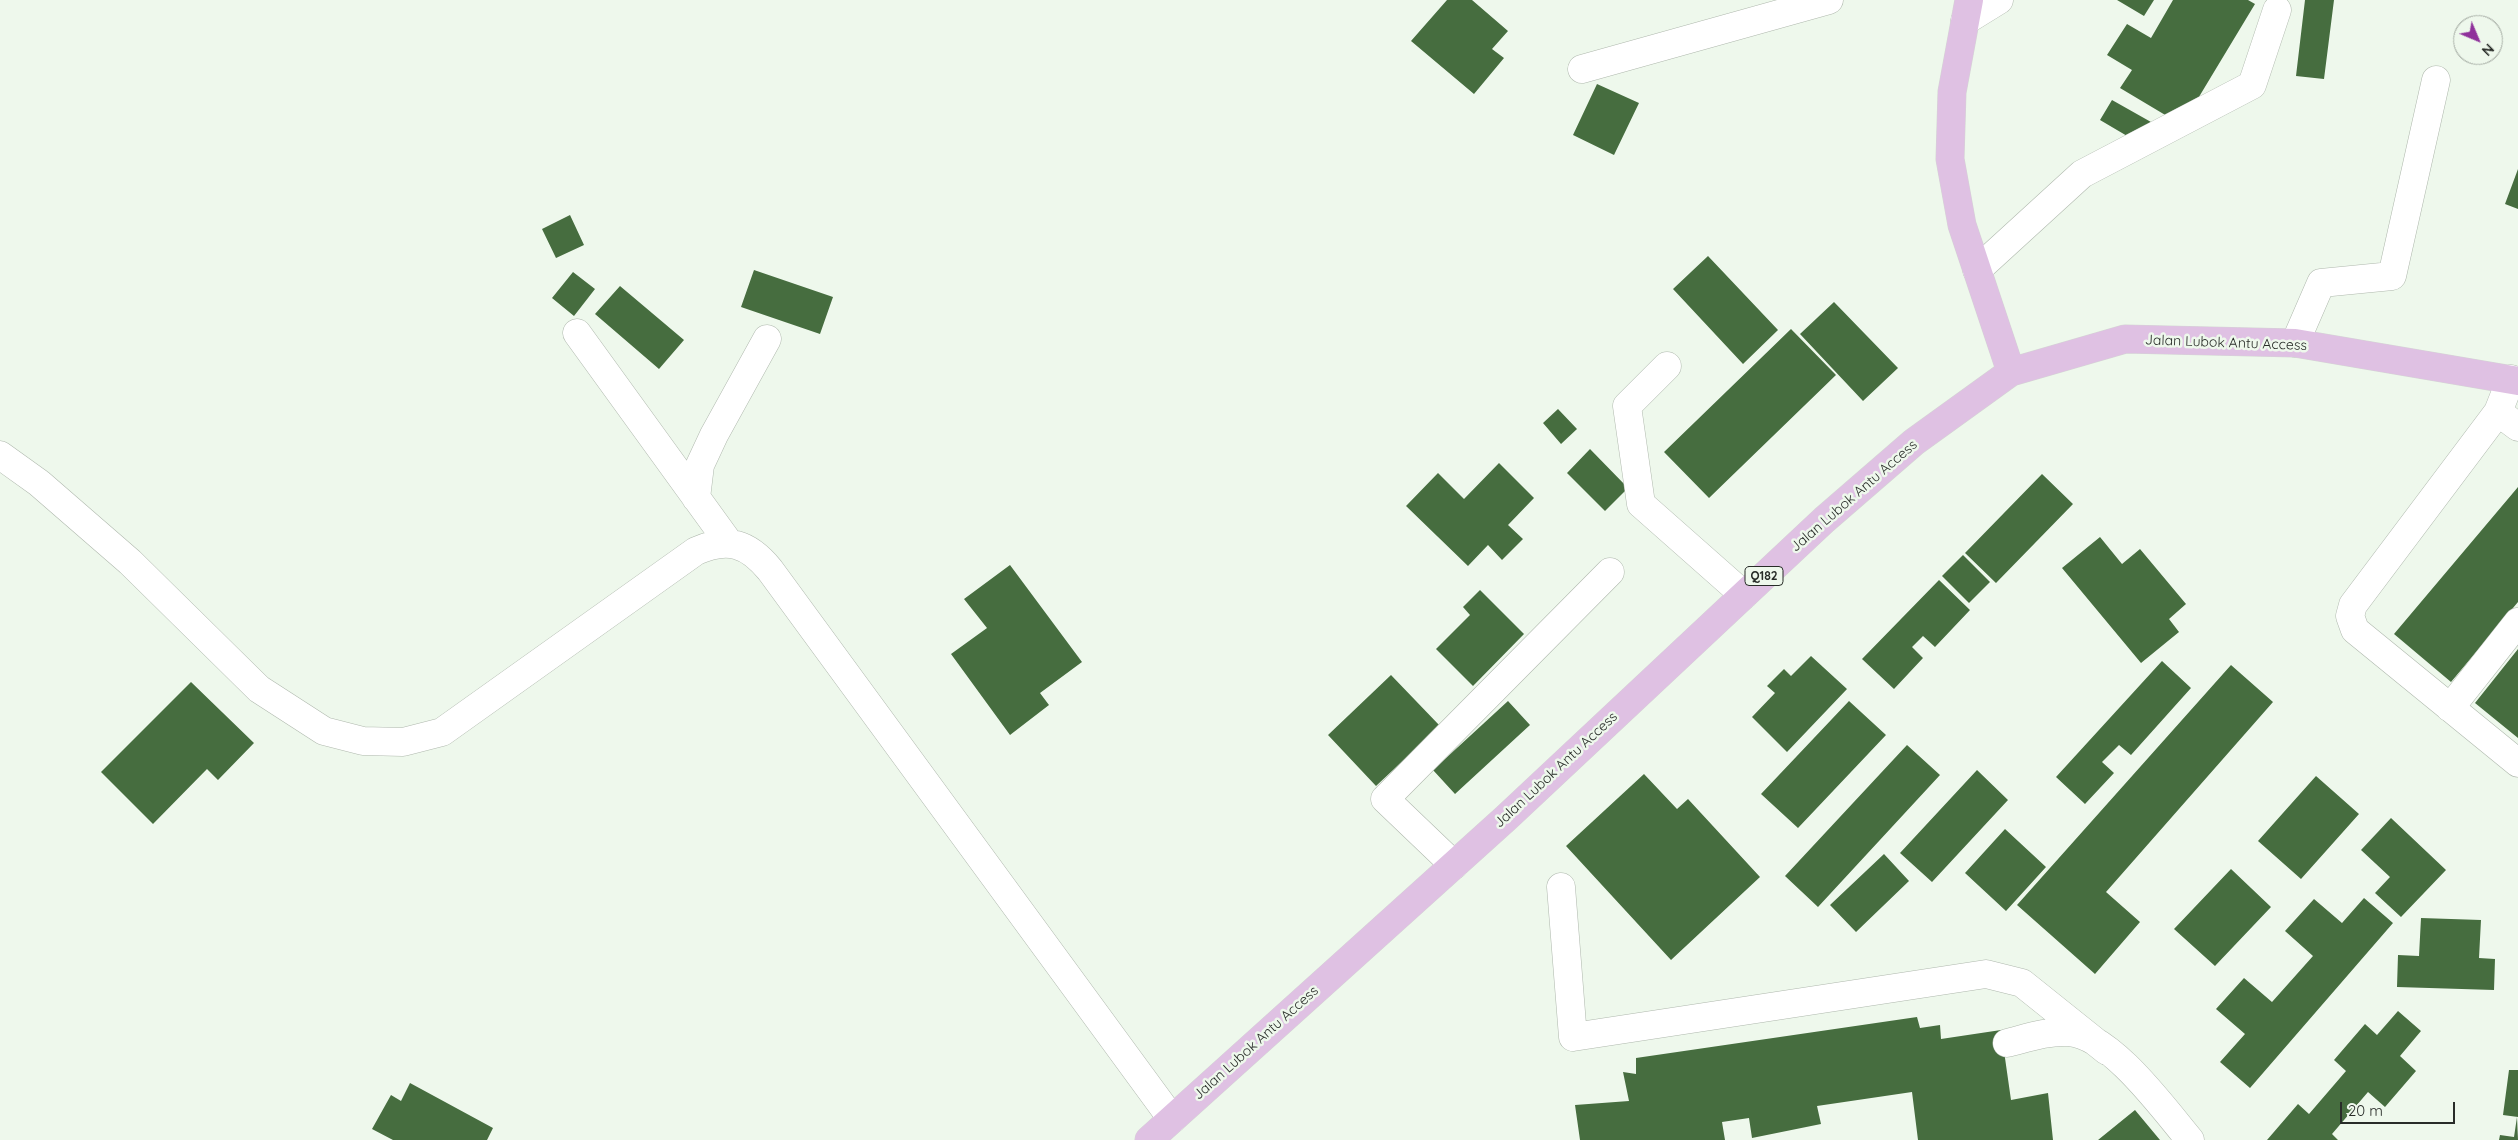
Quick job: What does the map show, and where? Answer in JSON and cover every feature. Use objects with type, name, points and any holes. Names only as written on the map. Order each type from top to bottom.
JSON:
[{"type":"main road","points":[[1967,11],[1952,92],[1950,160],[1962,225],[2011,372]]},
{"type":"main road","name":"Jalan Lubok Antu Access","points":[[1148,1140],[1454,865],[1824,520],[1914,442],[2011,372],[2125,339],[2295,342],[2515,380]]},
{"type":"street","points":[[1582,69],[1829,0]]},
{"type":"street","points":[[1967,11],[1999,0]]},
{"type":"street","points":[[1977,270],[2082,174],[2252,85],[2277,10]]},
{"type":"street","points":[[2295,342],[2321,283],[2392,276],[2436,80]]},
{"type":"street","points":[[577,333],[729,543]]},
{"type":"street","points":[[696,498],[700,465],[714,435],[767,339]]},
{"type":"street","points":[[1667,366],[1627,406],[1641,504],[1744,595]]},
{"type":"street","points":[[2515,380],[2508,420],[2353,605],[2350,616],[2355,630],[2518,763]]},
{"type":"street","points":[[0,455],[39,484],[130,562],[259,689],[324,730],[363,741],[403,742],[442,732],[696,550],[712,544],[729,543],[745,547],[759,557],[770,570],[1172,1119]]},
{"type":"street","points":[[1454,865],[1385,799],[1610,572]]},
{"type":"street","points":[[2450,708],[2518,622]]},
{"type":"street","points":[[1561,887],[1573,1037],[1986,974],[2022,983],[2107,1051],[2133,1073],[2190,1140]]},
{"type":"street","points":[[2007,1043],[2049,1033],[2070,1032],[2090,1039],[2107,1051]]},
{"type":"building","points":[[1447,0],[1472,0],[1508,31],[1492,49],[1504,58],[1474,94],[1411,41]]},
{"type":"building","points":[[2117,0],[2154,0],[2144,16]]},
{"type":"building","points":[[2173,0],[2248,0],[2255,4],[2182,125],[2120,88],[2132,70],[2107,55],[2127,24],[2151,38]]},
{"type":"building","points":[[2305,0],[2334,0],[2324,79],[2296,76]]},
{"type":"building","points":[[1597,84],[1639,103],[1614,155],[1573,135]]},
{"type":"building","points":[[2112,100],[2151,122],[2139,143],[2100,120]]},
{"type":"building","points":[[2518,169],[2518,209],[2505,204]]},
{"type":"building","points":[[570,215],[584,245],[556,258],[542,229]]},
{"type":"building","points":[[1708,256],[1778,330],[1743,364],[1673,289]]},
{"type":"building","points":[[754,270],[833,297],[820,334],[741,307]]},
{"type":"building","points":[[573,272],[595,289],[574,316],[552,298]]},
{"type":"building","points":[[620,286],[684,340],[659,369],[595,314]]},
{"type":"building","points":[[1834,302],[1898,368],[1863,401],[1800,334]]},
{"type":"building","points":[[1791,329],[1836,375],[1709,498],[1664,452]]},
{"type":"building","points":[[1558,409],[1577,429],[1561,444],[1543,423]]},
{"type":"building","points":[[1590,449],[1628,488],[1605,511],[1567,473]]},
{"type":"building","points":[[1499,463],[1534,498],[1508,525],[1523,539],[1502,560],[1488,545],[1468,566],[1406,506],[1438,473],[1464,499]]},
{"type":"building","points":[[2042,474],[2073,504],[1996,583],[1965,553]]},
{"type":"building","points":[[2518,487],[2518,602],[2451,682],[2394,634]]},
{"type":"building","points":[[2100,537],[2122,564],[2140,549],[2186,604],[2169,619],[2179,632],[2141,663],[2062,568]]},
{"type":"building","points":[[1963,555],[1990,582],[1969,603],[1942,576]]},
{"type":"building","points":[[1010,565],[1082,662],[1040,693],[1049,705],[1010,735],[951,654],[987,628],[964,599]]},
{"type":"building","points":[[1939,580],[1970,610],[1935,647],[1923,636],[1912,647],[1923,658],[1894,689],[1862,659]]},
{"type":"building","points":[[1480,590],[1524,634],[1473,686],[1436,649],[1470,615],[1463,607]]},
{"type":"building","points":[[2518,649],[2518,738],[2475,703]]},
{"type":"building","points":[[1811,656],[1847,689],[1787,752],[1752,717],[1775,693],[1767,686],[1784,669],[1791,676]]},
{"type":"building","points":[[2162,661],[2191,688],[2131,755],[2119,745],[2102,762],[2114,773],[2085,804],[2056,777]]},
{"type":"building","points":[[2231,665],[2273,702],[2106,892],[2140,922],[2095,974],[2017,905]]},
{"type":"building","points":[[1391,675],[1440,726],[1376,786],[1328,735]]},
{"type":"building","points":[[191,682],[254,743],[218,780],[207,769],[153,824],[101,772]]},
{"type":"building","points":[[1508,701],[1530,725],[1455,794],[1433,770]]},
{"type":"building","points":[[1849,701],[1886,735],[1798,828],[1761,794]]},
{"type":"building","points":[[1907,745],[1940,775],[1818,907],[1785,876]]},
{"type":"building","points":[[1977,770],[2008,800],[1932,882],[1900,853]]},
{"type":"building","points":[[1644,774],[1677,809],[1688,799],[1760,877],[1671,960],[1566,846]]},
{"type":"building","points":[[2316,776],[2359,814],[2301,879],[2258,841]]},
{"type":"building","points":[[2391,818],[2446,870],[2401,917],[2375,893],[2390,877],[2361,850]]},
{"type":"building","points":[[2005,829],[2046,867],[2006,911],[1965,873]]},
{"type":"building","points":[[1884,854],[1909,881],[1856,932],[1830,905]]},
{"type":"building","points":[[2231,869],[2271,907],[2215,966],[2174,929]]},
{"type":"building","points":[[2364,898],[2393,923],[2250,1088],[2220,1062],[2245,1034],[2216,1009],[2244,978],[2272,1002],[2313,956],[2285,931],[2314,899],[2342,923]]},
{"type":"building","points":[[2421,918],[2481,920],[2479,958],[2495,959],[2494,990],[2397,987],[2398,955],[2419,956]]},
{"type":"building","points":[[2398,1011],[2421,1031],[2400,1056],[2416,1071],[2385,1107],[2368,1092],[2332,1134],[2338,1140],[2267,1140],[2298,1104],[2309,1114],[2346,1071],[2334,1060],[2365,1024],[2377,1035]]},
{"type":"building","points":[[1917,1017],[1920,1028],[1940,1025],[1941,1039],[2001,1030],[2011,1100],[2048,1093],[2053,1140],[1918,1140],[1912,1092],[1817,1106],[1821,1124],[1752,1138],[1749,1118],[1722,1122],[1725,1140],[1580,1140],[1575,1105],[1629,1101],[1623,1072],[1636,1074],[1636,1058]]},
{"type":"building","points":[[2509,1070],[2518,1070],[2518,1117],[2503,1115]]},
{"type":"building","points":[[410,1083],[493,1128],[487,1140],[393,1140],[372,1129],[391,1095],[401,1101]]},
{"type":"building","points":[[2135,1110],[2160,1140],[2098,1140]]},
{"type":"building","points":[[2517,1117],[2518,1140],[2499,1140],[2500,1135],[2514,1137]]}]
